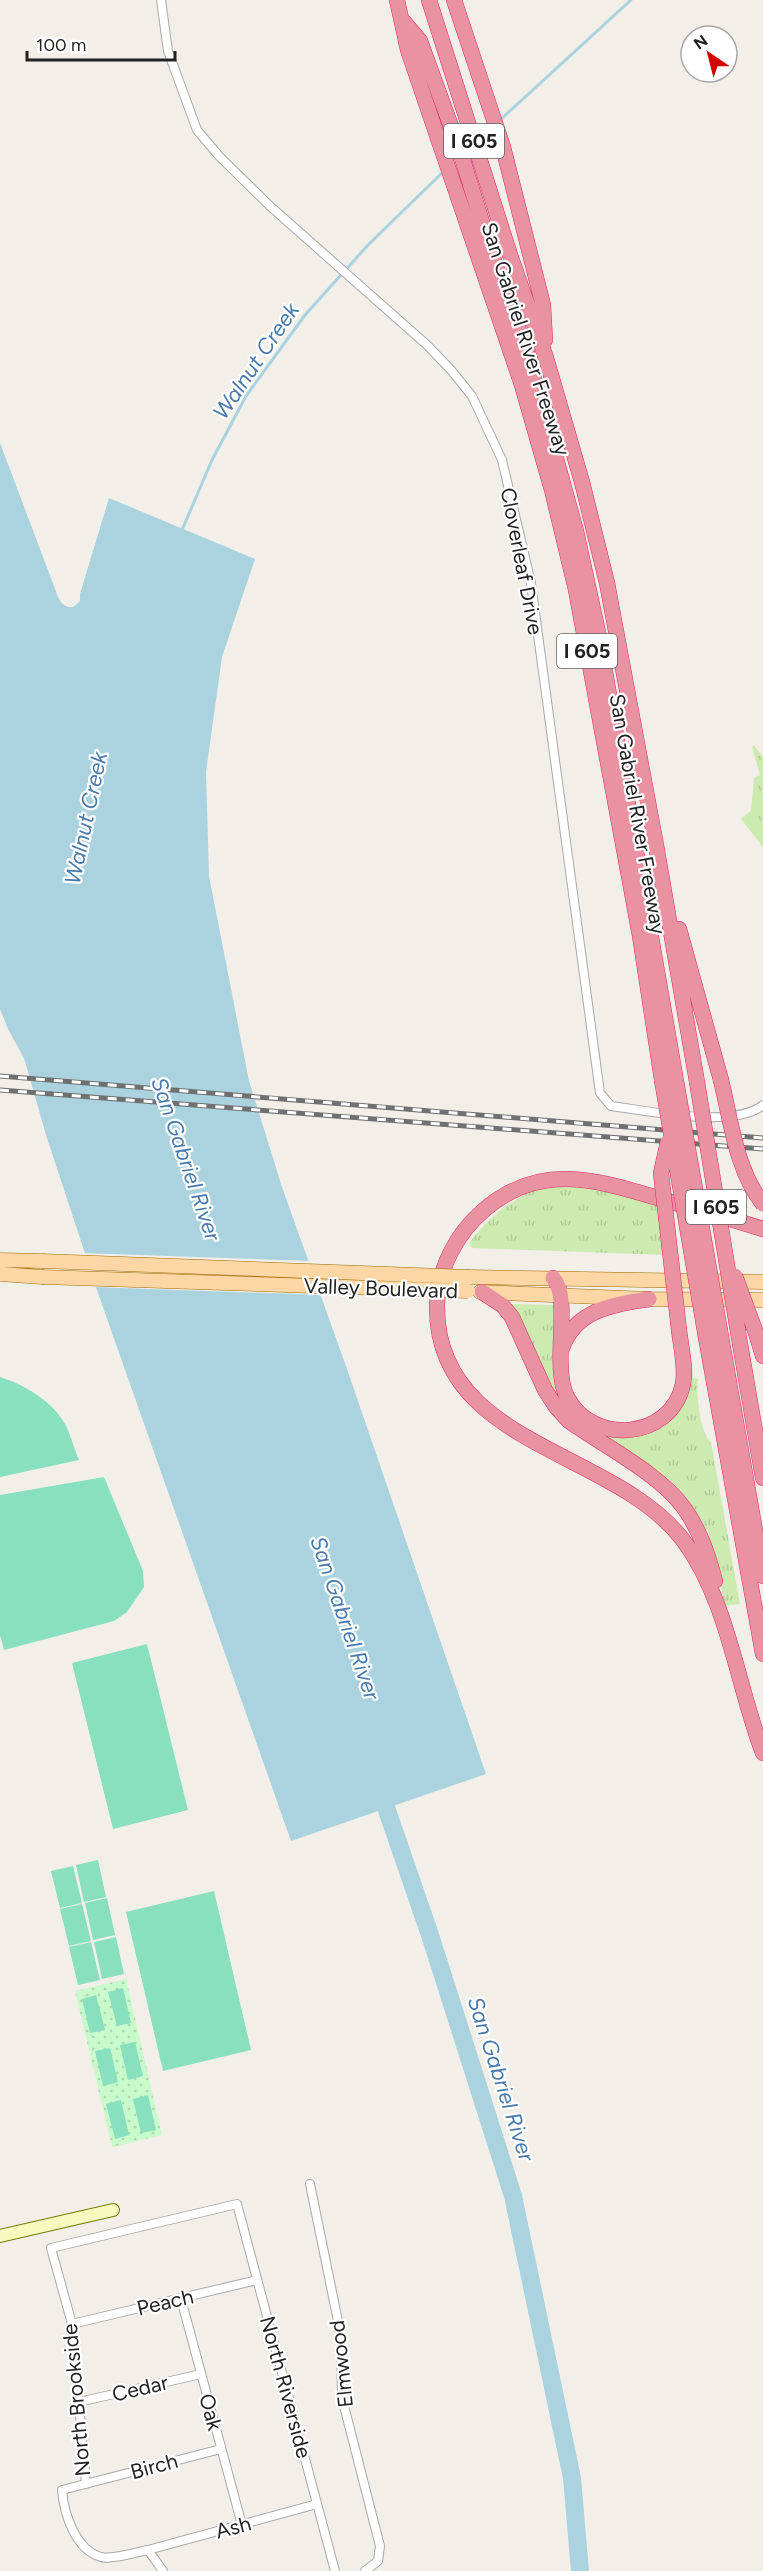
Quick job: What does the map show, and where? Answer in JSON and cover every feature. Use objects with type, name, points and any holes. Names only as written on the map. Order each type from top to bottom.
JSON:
[{"type":"highway","name":"San Gabriel River Freeway","points":[[397,0],[490,272],[552,490],[576,590],[640,936],[721,1240],[728,1332],[763,1478]]},
{"type":"highway","name":"San Gabriel River Freeway","points":[[429,0],[511,258],[546,358],[582,482],[607,584],[656,845],[680,1081],[670,1133],[763,1654]]},
{"type":"highway","points":[[456,5],[503,147],[543,305],[546,358]]},
{"type":"highway","points":[[511,258],[506,273],[555,424],[595,581],[680,1081],[728,1332],[763,1534]]},
{"type":"highway","points":[[656,845],[721,1080],[740,1160],[750,1185],[763,1204]]},
{"type":"highway","points":[[553,1278],[559,1286],[561,1295],[562,1386],[575,1409],[598,1427],[618,1431],[638,1430],[662,1417],[677,1399],[683,1385],[684,1368],[661,1173],[670,1133]]},
{"type":"highway","points":[[729,1639],[703,1573],[670,1525],[636,1497],[500,1422],[473,1399],[452,1368],[444,1351],[437,1302],[447,1262],[463,1232],[491,1204],[514,1190],[536,1182],[567,1178],[598,1181],[763,1229]]},
{"type":"highway","points":[[721,1240],[763,1356]]},
{"type":"highway","points":[[475,1292],[502,1305],[512,1317],[545,1390],[556,1407],[577,1427],[663,1486],[684,1507],[704,1545],[763,1754]]},
{"type":"highway","points":[[560,1354],[570,1332],[592,1312],[613,1305],[649,1299]]},
{"type":"highway","points":[[728,1332],[763,1576]]},
{"type":"main road","name":"Valley Boulevard","points":[[0,1260],[469,1276],[763,1282]]},
{"type":"main road","name":"Valley Boulevard","points":[[0,1274],[649,1299],[763,1300]]},
{"type":"street","name":"Cloverleaf Drive","points":[[161,0],[168,51],[197,130],[219,156],[271,207],[427,345],[451,370],[472,396],[502,460],[531,583],[598,1089],[604,1101],[611,1106],[720,1118],[747,1115],[763,1105]]},
{"type":"street","name":"Elmwood","points":[[310,2184],[341,2336],[342,2398],[380,2546],[378,2561],[365,2571]]},
{"type":"street","name":"North Brookside","points":[[148,2550],[101,2557],[84,2546],[78,2538],[63,2506],[62,2490],[86,2484],[72,2324],[51,2248],[237,2204]]},
{"type":"street","name":"North Riverside","points":[[237,2204],[334,2571]]},
{"type":"street","points":[[0,2236],[112,2210]]},
{"type":"street","name":"Peach","points":[[72,2324],[257,2280]]},
{"type":"street","name":"Oak","points":[[181,2298],[242,2525]]},
{"type":"street","name":"Cedar","points":[[79,2402],[201,2374]]},
{"type":"street","name":"Birch","points":[[86,2484],[221,2449]]},
{"type":"street","name":"Ash","points":[[148,2550],[317,2504]]},
{"type":"street","points":[[148,2550],[164,2571]]},
{"type":"green space","points":[[754,745],[763,757],[763,847],[741,819],[751,810],[754,778],[760,775],[752,747]]},
{"type":"green space","points":[[551,1184],[595,1187],[662,1207],[665,1255],[472,1248],[469,1243],[495,1215],[516,1200]]},
{"type":"green space","points":[[509,1304],[554,1305],[553,1372],[557,1386],[587,1425],[657,1428],[690,1362],[692,1363],[693,1378],[698,1379],[698,1403],[704,1431],[711,1442],[740,1604],[725,1606],[708,1530],[560,1404]]},
{"type":"green space","points":[[0,1377],[28,1389],[53,1408],[65,1424],[79,1460],[0,1477]]},
{"type":"green space","points":[[104,1477],[143,1571],[144,1587],[127,1612],[114,1621],[4,1650],[0,1635],[0,1495]]},
{"type":"green space","points":[[147,1644],[188,1810],[113,1829],[72,1663]]},
{"type":"green space","points":[[98,1860],[106,1897],[84,1902],[76,1865]]},
{"type":"green space","points":[[73,1866],[82,1903],[60,1908],[51,1871]]},
{"type":"green space","points":[[214,1891],[251,2050],[163,2071],[126,1912]]},
{"type":"green space","points":[[107,1898],[115,1935],[93,1940],[85,1903]]},
{"type":"green space","points":[[82,1904],[91,1941],[69,1946],[60,1909]]},
{"type":"green space","points":[[116,1937],[124,1974],[102,1979],[94,1942]]},
{"type":"green space","points":[[91,1942],[100,1980],[78,1985],[69,1947]]},
{"type":"green space","points":[[126,1979],[162,2135],[112,2147],[75,1991]]},
{"type":"green space","points":[[123,1988],[131,2023],[117,2026],[108,1992]]},
{"type":"green space","points":[[96,1995],[105,2030],[90,2033],[82,1999]]},
{"type":"green space","points":[[135,2042],[143,2076],[128,2080],[120,2045]]},
{"type":"green space","points":[[110,2048],[118,2082],[103,2086],[95,2051]]},
{"type":"green space","points":[[148,2095],[156,2130],[141,2133],[133,2099]]},
{"type":"green space","points":[[121,2100],[129,2135],[115,2139],[106,2104]]},
{"type":"water","points":[[0,443],[57,594],[65,606],[73,607],[80,601],[80,594],[109,498],[255,559],[222,657],[206,772],[209,876],[249,1081],[282,1187],[486,1774],[291,1841],[99,1296],[46,1135],[24,1058],[0,1009]]},
{"type":"pier","points":[[82,1253],[311,1261],[324,1295],[93,1287]]},
{"type":"waterway","name":"Walnut Creek","points":[[500,120],[631,0]]},
{"type":"waterway","name":"Walnut Creek","points":[[478,140],[491,129]]},
{"type":"waterway","name":"Walnut Creek","points":[[182,530],[212,460],[246,396],[305,315],[368,245],[444,171]]},
{"type":"waterway","name":"San Gabriel River","points":[[379,1787],[430,1935],[513,2196],[572,2478],[580,2571]]},
{"type":"railway","points":[[0,1076],[763,1138]]},
{"type":"railway","points":[[0,1090],[763,1149]]}]
